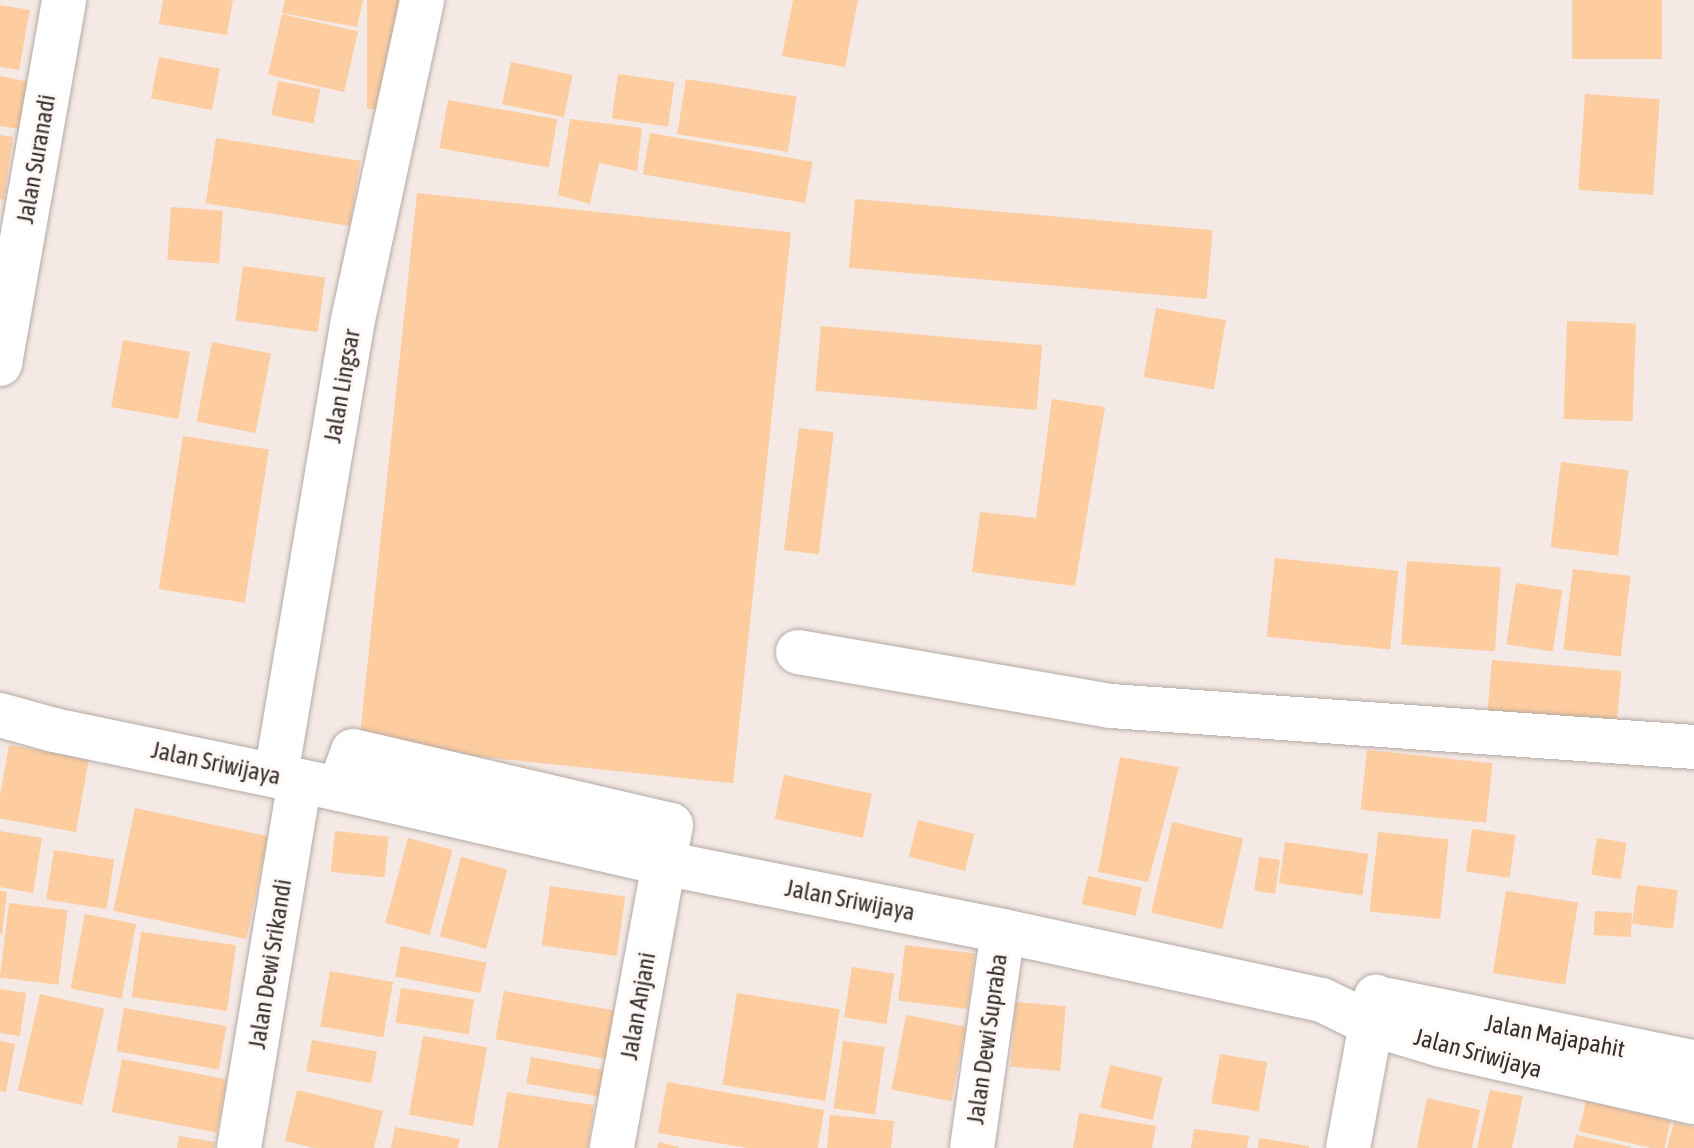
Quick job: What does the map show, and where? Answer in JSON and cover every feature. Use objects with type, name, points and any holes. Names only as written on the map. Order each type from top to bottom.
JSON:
[{"type":"street","name":"Jalan Suranadi","points":[[0,364],[64,0]]},
{"type":"street","name":"Jalan Lingsar","points":[[305,781],[353,320],[422,0]]},
{"type":"street","points":[[798,652],[1111,706],[1694,747]]},
{"type":"street","name":"Jalan Sriwijaya","points":[[0,715],[54,730],[305,781],[663,863],[1003,931],[1322,1000]]},
{"type":"street","name":"Jalan Dewi Srikandi","points":[[239,1148],[305,781]]},
{"type":"street","name":"Jalan Anjani","points":[[612,1148],[663,863]]},
{"type":"street","name":"Jalan Dewi Supraba","points":[[972,1148],[1003,931]]},
{"type":"street","name":"Jalan Majapahit","points":[[1322,1000],[1694,1062]]},
{"type":"street","name":"Jalan Sriwijaya","points":[[1374,1011],[1527,1066],[1694,1102]]},
{"type":"street","points":[[1348,1148],[1374,1011]]},
{"type":"building","points":[[163,0],[233,0],[227,35],[159,24]]},
{"type":"building","points":[[285,0],[363,0],[357,27],[282,13]]},
{"type":"building","points":[[367,0],[406,0],[406,109],[367,109]]},
{"type":"building","points":[[793,0],[858,0],[845,67],[782,56]]},
{"type":"building","points":[[1572,0],[1662,0],[1662,59],[1572,59]]},
{"type":"building","points":[[0,5],[30,10],[19,70],[0,67]]},
{"type":"building","points":[[282,14],[358,32],[344,92],[268,74]]},
{"type":"building","points":[[159,57],[220,69],[212,110],[151,98]]},
{"type":"building","points":[[511,62],[573,75],[564,117],[502,104]]},
{"type":"building","points":[[618,74],[674,82],[668,126],[612,119]]},
{"type":"building","points":[[0,76],[29,82],[21,129],[0,126]]},
{"type":"building","points":[[686,79],[797,97],[788,152],[677,134]]},
{"type":"building","points":[[278,81],[320,89],[314,124],[271,115]]},
{"type":"building","points":[[1585,94],[1660,99],[1653,195],[1578,190]]},
{"type":"building","points":[[448,100],[557,119],[549,168],[439,148]]},
{"type":"building","points":[[570,119],[642,128],[637,171],[599,163],[590,204],[558,195]]},
{"type":"building","points":[[650,133],[812,162],[805,203],[643,174]]},
{"type":"building","points":[[0,135],[13,137],[4,200],[0,199]]},
{"type":"building","points":[[216,138],[360,161],[350,226],[206,203]]},
{"type":"building","points":[[417,193],[791,232],[733,783],[359,744]]},
{"type":"building","points":[[855,199],[1213,230],[1207,299],[849,268]]},
{"type":"building","points":[[171,207],[223,211],[219,263],[167,260]]},
{"type":"building","points":[[243,266],[325,278],[318,332],[235,320]]},
{"type":"building","points":[[1156,308],[1226,320],[1214,389],[1144,377]]},
{"type":"building","points":[[1567,321],[1636,323],[1633,421],[1564,419]]},
{"type":"building","points":[[821,326],[1042,345],[1036,410],[815,391]]},
{"type":"building","points":[[123,340],[190,352],[178,419],[111,407]]},
{"type":"building","points":[[212,342],[271,353],[255,433],[197,422]]},
{"type":"building","points":[[1052,399],[1105,407],[1075,586],[972,572],[980,512],[1036,518]]},
{"type":"building","points":[[799,428],[834,432],[819,554],[784,550]]},
{"type":"building","points":[[183,436],[269,450],[245,603],[159,589]]},
{"type":"building","points":[[1561,462],[1628,470],[1618,556],[1551,547]]},
{"type":"building","points":[[1275,558],[1398,571],[1390,650],[1267,637]]},
{"type":"building","points":[[1407,561],[1501,568],[1495,651],[1401,645]]},
{"type":"building","points":[[1573,569],[1631,576],[1621,656],[1563,649]]},
{"type":"building","points":[[1516,583],[1562,590],[1553,652],[1506,644]]},
{"type":"building","points":[[1492,660],[1622,671],[1616,731],[1487,720]]},
{"type":"building","points":[[9,745],[89,759],[76,832],[0,819],[0,796]]},
{"type":"building","points":[[1367,750],[1492,763],[1486,823],[1361,810]]},
{"type":"building","points":[[1120,757],[1179,767],[1148,882],[1098,872]]},
{"type":"building","points":[[784,775],[872,794],[863,838],[775,819]]},
{"type":"building","points":[[135,808],[268,836],[246,939],[113,911]]},
{"type":"building","points":[[918,820],[974,834],[965,871],[909,857]]},
{"type":"building","points":[[1172,822],[1243,838],[1222,929],[1151,913]]},
{"type":"building","points":[[1472,829],[1516,835],[1510,878],[1466,872]]},
{"type":"building","points":[[0,831],[42,838],[33,893],[0,887]]},
{"type":"building","points":[[335,831],[389,837],[384,877],[331,872]]},
{"type":"building","points":[[1378,832],[1449,839],[1440,919],[1370,912]]},
{"type":"building","points":[[408,838],[452,850],[430,935],[385,923]]},
{"type":"building","points":[[1597,838],[1627,843],[1621,879],[1591,875]]},
{"type":"building","points":[[1285,842],[1368,854],[1362,895],[1279,884]]},
{"type":"building","points":[[54,850],[114,860],[106,909],[46,899]]},
{"type":"building","points":[[461,857],[507,869],[486,949],[440,936]]},
{"type":"building","points":[[1259,857],[1280,860],[1275,894],[1254,891]]},
{"type":"building","points":[[1088,876],[1142,887],[1136,916],[1082,904]]},
{"type":"building","points":[[1637,885],[1678,890],[1673,929],[1632,924]]},
{"type":"building","points":[[550,886],[625,897],[617,956],[542,945]]},
{"type":"building","points":[[0,891],[7,892],[2,934],[0,934]]},
{"type":"building","points":[[1506,891],[1578,902],[1565,984],[1493,973]]},
{"type":"building","points":[[9,903],[68,910],[58,985],[0,977]]},
{"type":"building","points":[[1595,911],[1632,913],[1631,937],[1594,935]]},
{"type":"building","points":[[85,914],[136,924],[122,999],[70,989]]},
{"type":"building","points":[[141,932],[236,945],[227,1011],[132,997]]},
{"type":"building","points":[[905,945],[974,954],[968,1009],[898,1001]]},
{"type":"building","points":[[401,946],[486,963],[480,993],[395,976]]},
{"type":"building","points":[[852,967],[894,974],[886,1024],[844,1017]]},
{"type":"building","points":[[330,971],[393,982],[383,1037],[320,1026]]},
{"type":"building","points":[[401,988],[474,1000],[469,1034],[396,1023]]},
{"type":"building","points":[[0,989],[26,993],[20,1036],[0,1033]]},
{"type":"building","points":[[504,991],[620,1011],[612,1060],[495,1039]]},
{"type":"building","points":[[737,993],[840,1009],[825,1101],[722,1085]]},
{"type":"building","points":[[40,994],[104,1009],[82,1105],[18,1090]]},
{"type":"building","points":[[1016,1002],[1066,1006],[1060,1071],[1010,1067]]},
{"type":"building","points":[[124,1008],[226,1026],[219,1069],[116,1051]]},
{"type":"building","points":[[906,1015],[966,1027],[951,1101],[891,1090]]},
{"type":"building","points":[[423,1036],[487,1047],[473,1126],[409,1115]]},
{"type":"building","points":[[312,1040],[377,1051],[371,1083],[306,1072]]},
{"type":"building","points":[[0,1041],[15,1044],[6,1092],[0,1091]]},
{"type":"building","points":[[843,1041],[885,1047],[875,1114],[834,1108]]},
{"type":"building","points":[[1220,1054],[1267,1062],[1259,1112],[1211,1103]]},
{"type":"building","points":[[531,1057],[610,1071],[605,1097],[526,1084]]},
{"type":"building","points":[[122,1059],[227,1079],[217,1132],[112,1112]]},
{"type":"building","points":[[1110,1065],[1163,1077],[1153,1120],[1100,1108]]},
{"type":"building","points":[[667,1082],[824,1110],[818,1148],[747,1148],[658,1133]]},
{"type":"building","points":[[297,1090],[383,1111],[374,1148],[314,1148],[285,1141]]},
{"type":"building","points":[[1490,1090],[1523,1096],[1512,1148],[1477,1148]]},
{"type":"building","points":[[507,1092],[594,1105],[588,1148],[498,1148]]},
{"type":"building","points":[[1427,1098],[1480,1110],[1472,1148],[1417,1148]]},
{"type":"building","points":[[1586,1101],[1671,1121],[1664,1148],[1652,1148],[1579,1131]]},
{"type":"building","points":[[1079,1113],[1156,1126],[1152,1148],[1073,1148]]},
{"type":"building","points":[[830,1115],[894,1121],[891,1148],[827,1148]]},
{"type":"building","points":[[1674,1122],[1694,1127],[1694,1148],[1667,1148]]},
{"type":"building","points":[[395,1127],[460,1139],[458,1148],[391,1148]]},
{"type":"building","points":[[1194,1129],[1249,1136],[1247,1148],[1191,1148]]},
{"type":"building","points":[[1576,1135],[1631,1147],[1573,1148]]},
{"type":"building","points":[[179,1136],[215,1142],[214,1148],[177,1148]]},
{"type":"building","points":[[1259,1138],[1309,1146],[1309,1148],[1258,1148]]},
{"type":"building","points":[[659,1142],[679,1147],[657,1148]]}]
